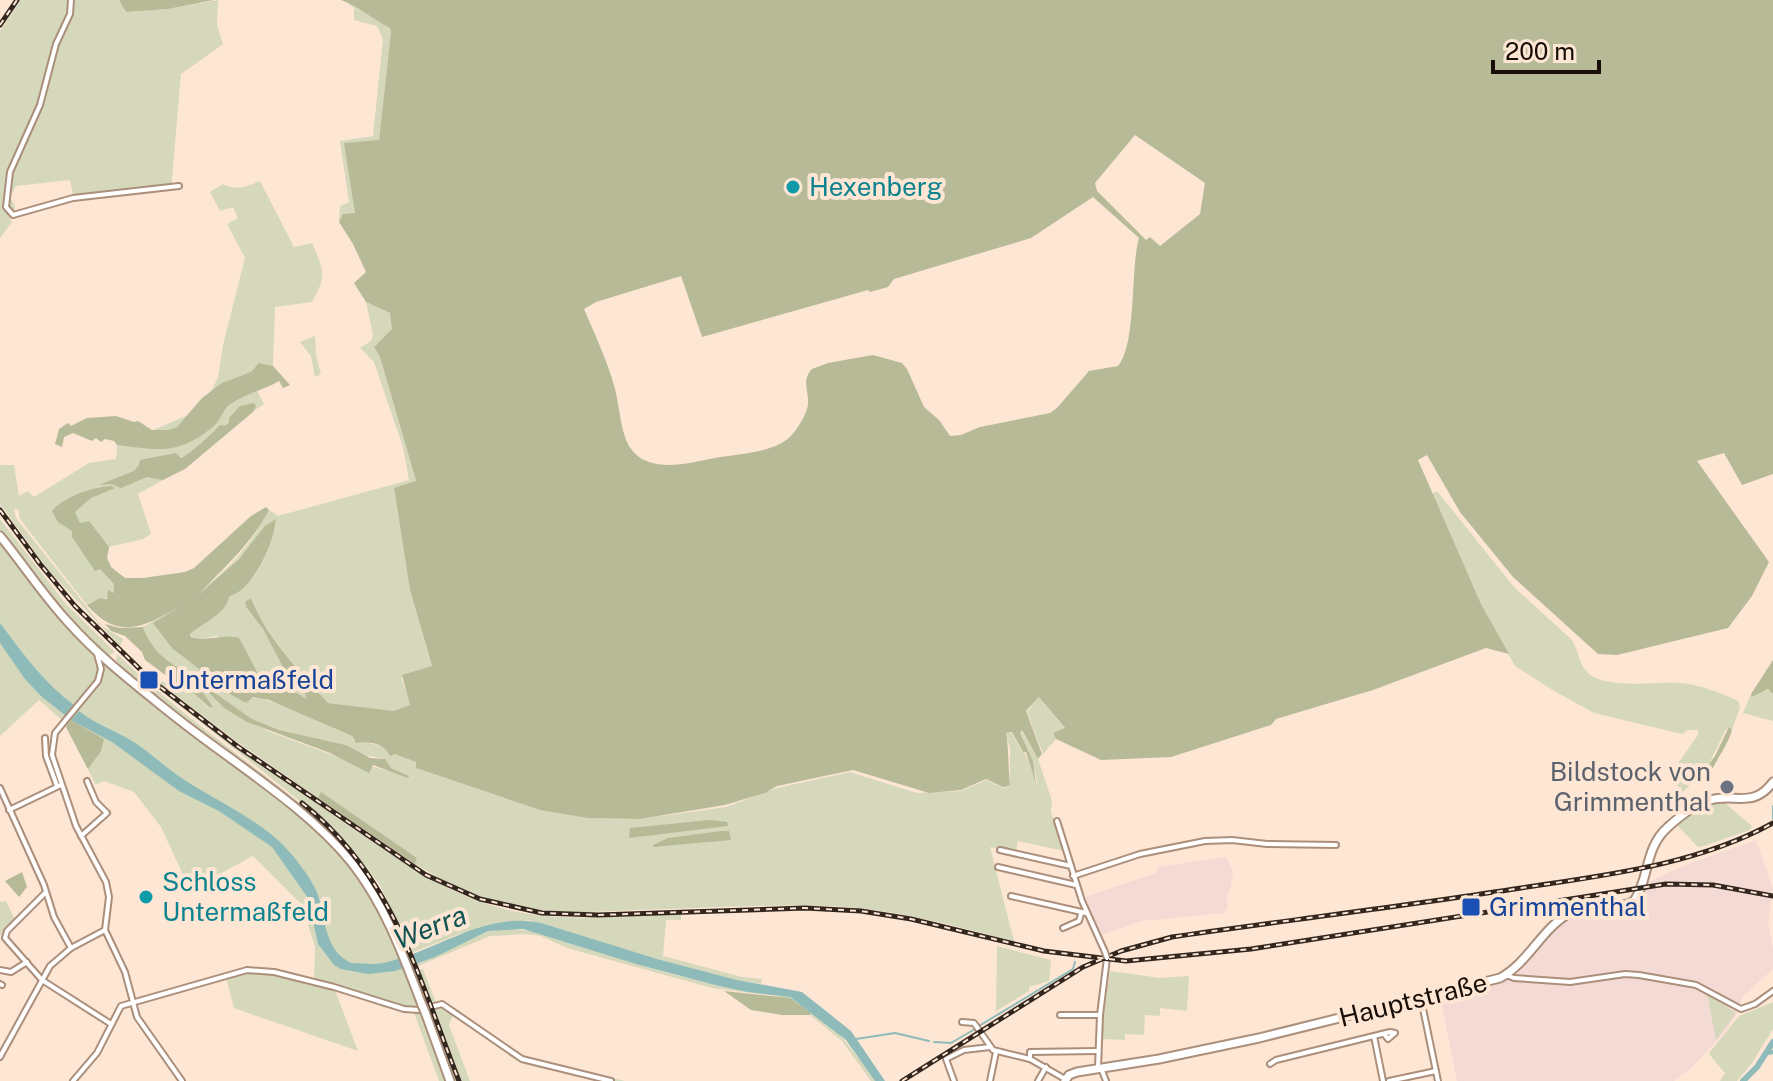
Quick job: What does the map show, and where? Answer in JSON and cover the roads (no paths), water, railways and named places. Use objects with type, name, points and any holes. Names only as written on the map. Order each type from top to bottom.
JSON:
[{"type":"main road","points":[[0,536],[57,610],[91,645],[175,717],[306,818],[340,850],[376,899],[398,944],[450,1081]]},
{"type":"main road","name":"Hauptstraße","points":[[1065,1080],[1077,1072],[1259,1038],[1506,975],[1569,913],[1592,905],[1622,906],[1634,901],[1655,842],[1692,809],[1713,799],[1751,798],[1773,782]]},
{"type":"street","points":[[71,0],[70,14],[56,44],[40,105],[7,181],[6,207],[13,215],[73,198],[179,186]]},
{"type":"street","points":[[59,786],[52,752],[53,737],[98,681],[101,669],[99,658],[91,645]]},
{"type":"street","points":[[45,738],[46,756],[81,836],[106,882],[109,897],[105,930],[125,972],[137,1017],[180,1080]]},
{"type":"street","points":[[81,836],[107,813],[96,802],[87,781]]},
{"type":"street","points":[[9,810],[59,786]]},
{"type":"street","points":[[0,788],[54,917],[71,948]]},
{"type":"street","points":[[1057,821],[1084,913],[1106,955],[1098,1051],[1100,1068],[1106,1081]]},
{"type":"street","points":[[1073,876],[1140,854],[1214,840],[1336,845]]},
{"type":"street","points":[[1000,850],[1071,866]]},
{"type":"street","points":[[998,867],[1076,885]]},
{"type":"street","points":[[45,893],[7,931],[5,938],[42,980],[111,1024]]},
{"type":"street","points":[[1011,896],[1084,913]]},
{"type":"street","points":[[1063,928],[1079,921],[1084,913]]},
{"type":"street","points":[[0,1057],[50,966],[71,948],[105,930]]},
{"type":"street","points":[[0,970],[11,972],[27,962]]},
{"type":"street","points":[[73,1081],[97,1053],[121,1006],[247,970],[274,972],[334,987],[393,1007],[422,1009],[445,1005],[522,1059],[611,1081]]},
{"type":"street","points":[[1506,975],[1570,982],[1625,974],[1639,975],[1696,985],[1741,1009],[1755,1004],[1773,991]]},
{"type":"street","points":[[1421,999],[1438,1081]]},
{"type":"street","points":[[1060,1015],[1100,1015]]},
{"type":"street","points":[[962,1022],[974,1023],[996,1052],[1030,1059],[1065,1080]]},
{"type":"street","points":[[1270,1064],[1384,1034]]},
{"type":"street","points":[[1374,1036],[1383,1081]]},
{"type":"street","points":[[0,1041],[6,1046]]},
{"type":"street","points":[[954,1081],[946,1059],[964,1050],[990,1047]]},
{"type":"street","points":[[1030,1059],[1030,1052],[1098,1051]]},
{"type":"street","points":[[990,1081],[996,1052]]},
{"type":"street","points":[[1038,1081],[1046,1067]]},
{"type":"street","points":[[1389,1081],[1436,1071]]},
{"type":"water","points":[[0,623],[44,678],[75,706],[66,716],[25,679],[0,643]]},
{"type":"water","points":[[79,711],[132,741],[283,845],[316,889],[331,942],[351,963],[383,963],[500,922],[541,923],[657,959],[737,980],[802,992],[851,1031],[885,1081],[875,1081],[846,1040],[790,997],[719,986],[523,929],[488,931],[435,957],[395,971],[368,974],[341,969],[334,965],[318,944],[308,898],[272,847],[219,811],[179,791],[112,742],[71,720]]},
{"type":"waterway","points":[[1773,806],[1773,819]]},
{"type":"waterway","points":[[979,1026],[1073,969],[1075,962]]},
{"type":"waterway","points":[[934,1042],[951,1043],[975,1029]]},
{"type":"waterway","points":[[856,1039],[895,1033],[929,1041]]},
{"type":"waterway","points":[[1743,1081],[1757,1067],[1773,1042]]},
{"type":"waterway","points":[[1765,1054],[1773,1052]]},
{"type":"railway","points":[[0,25],[17,0]]},
{"type":"railway","points":[[0,510],[75,606],[150,679],[237,746],[426,875],[480,899],[542,913],[598,915],[805,908],[861,911],[911,919],[1044,951],[1126,961],[1251,949],[1666,884],[1713,885],[1773,896]]},
{"type":"railway","points":[[302,803],[360,863],[381,896],[416,967],[459,1081]]},
{"type":"railway","points":[[902,1081],[1083,967],[1121,951],[1172,937],[1618,873],[1714,849],[1773,823]]},
{"type":"place","name":"Hexenberg","points":[[793,187]]},
{"type":"place","name":"Untermaßfeld","points":[[149,680]]},
{"type":"place","name":"Bildstock von Grimmenthal","points":[[1727,787]]},
{"type":"place","name":"Schloss Untermaßfeld","points":[[146,897]]},
{"type":"place","name":"Grimmenthal","points":[[1471,907]]},
{"type":"water label","name":"Werra","points":[[430,927]]}]
